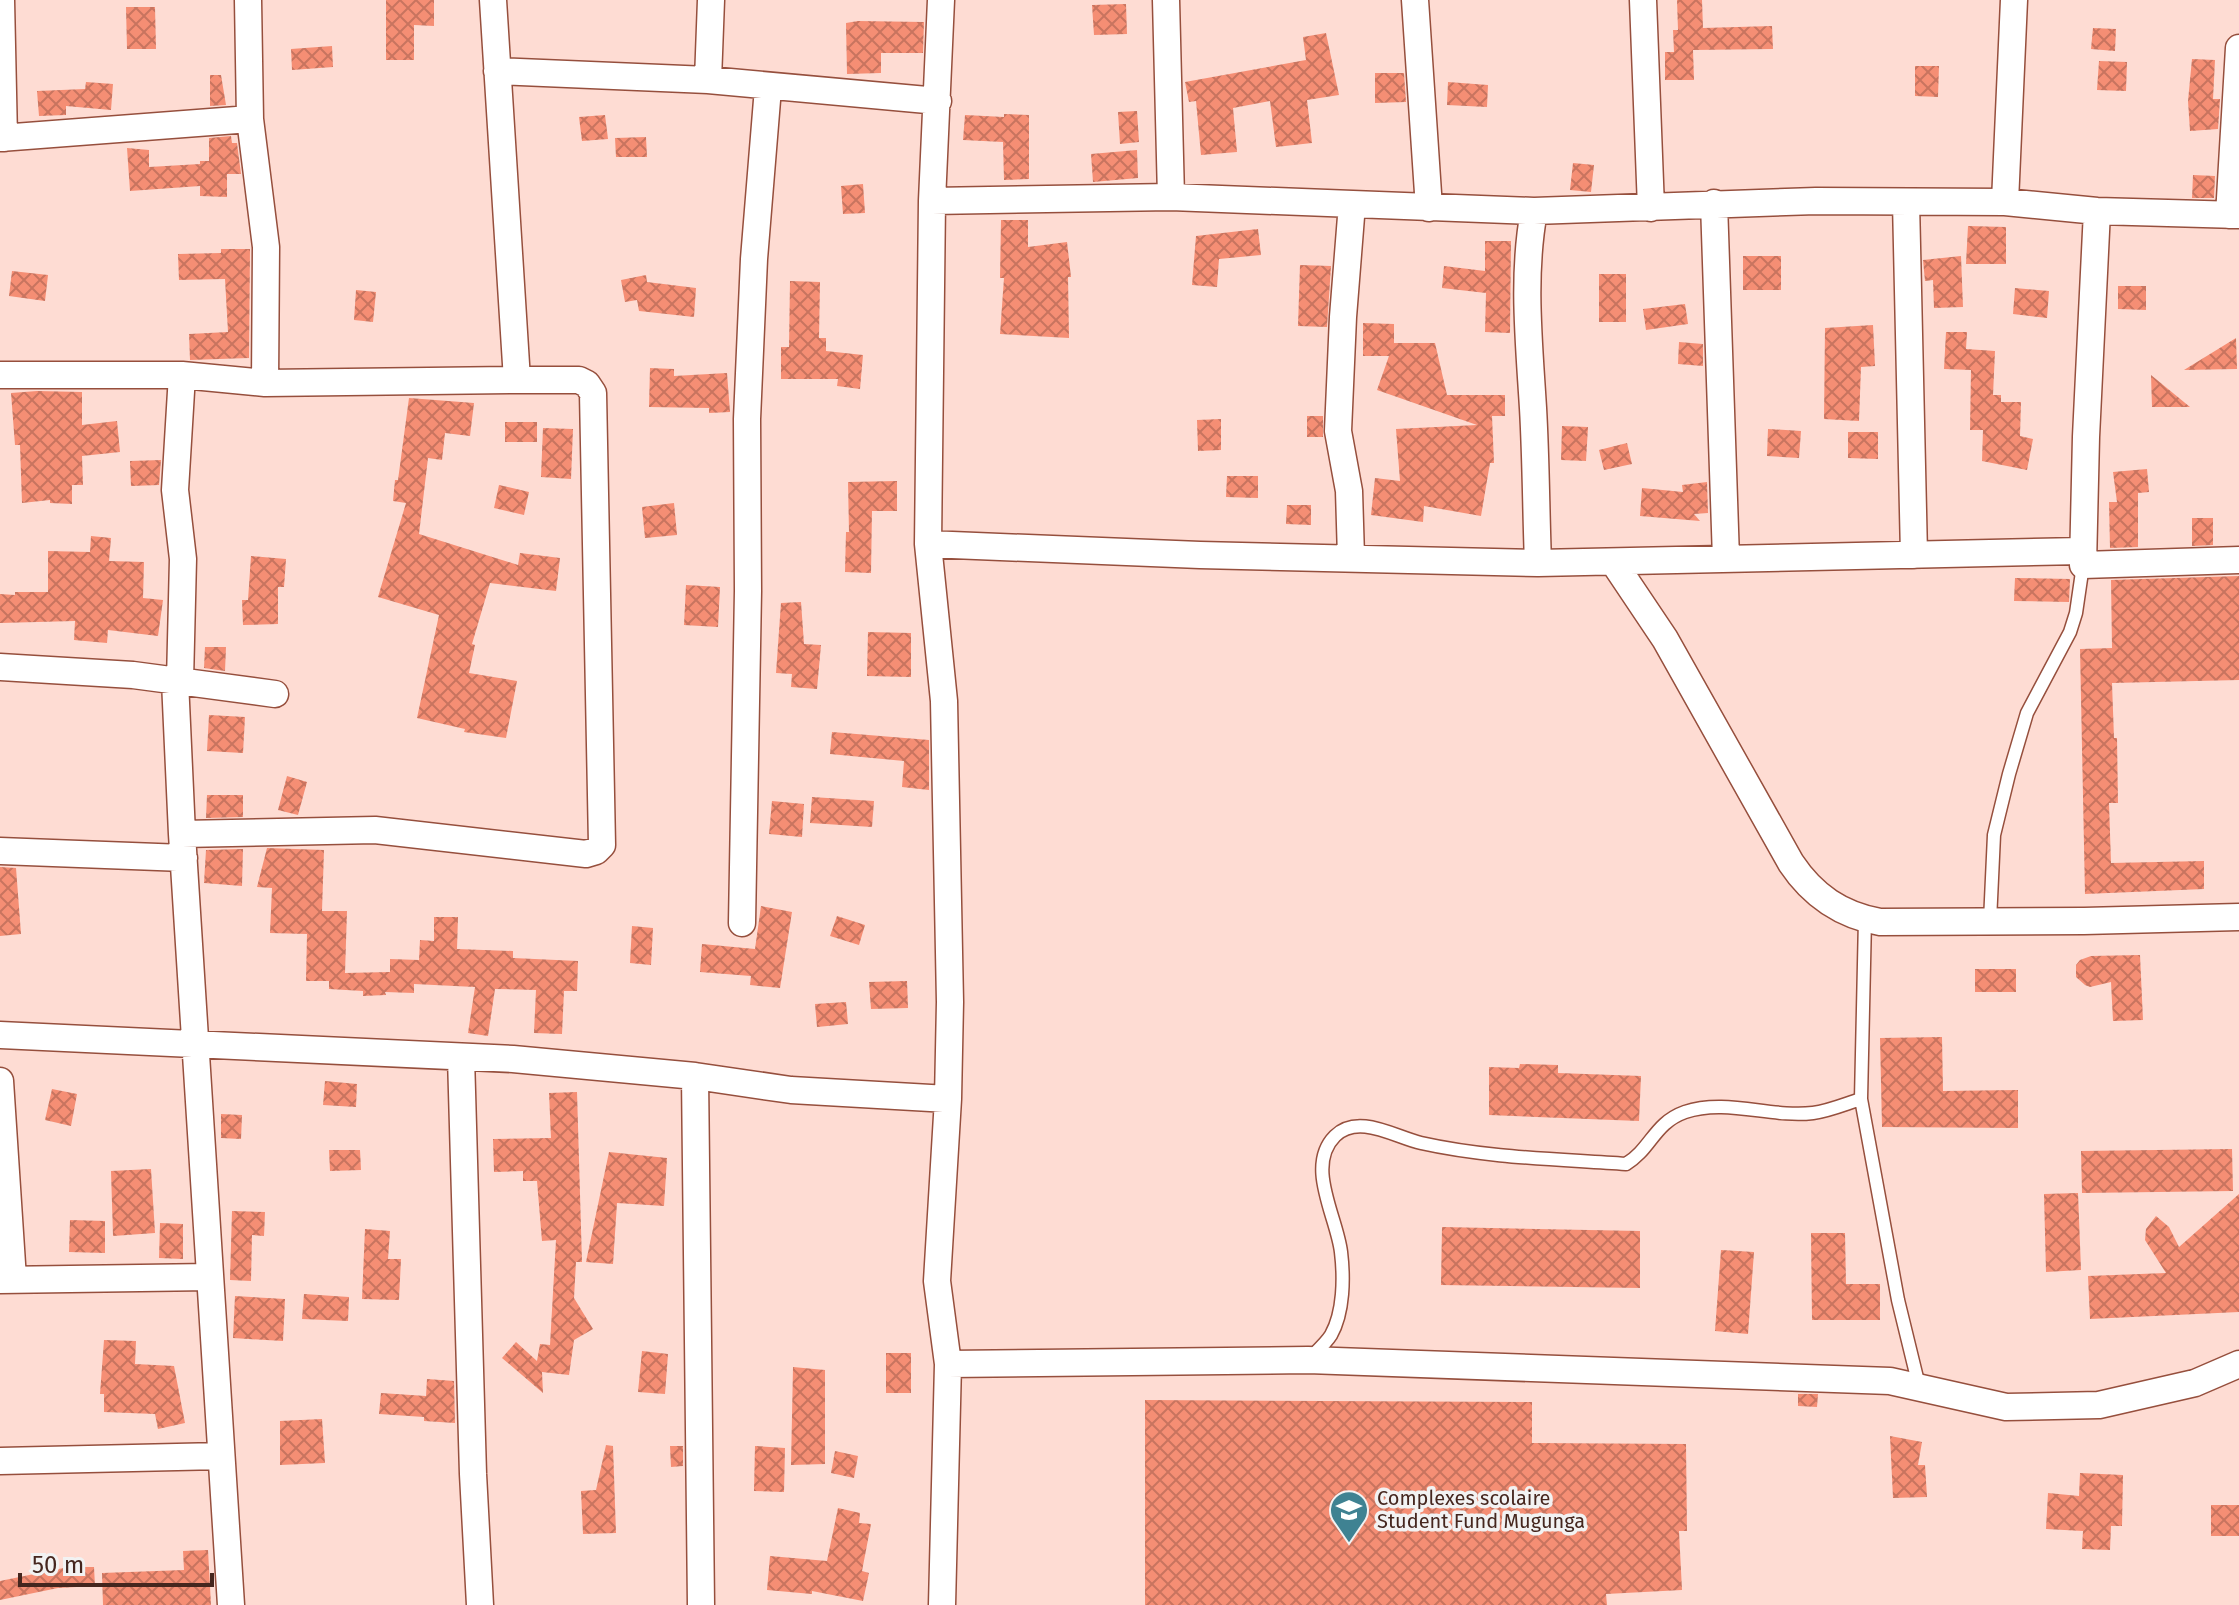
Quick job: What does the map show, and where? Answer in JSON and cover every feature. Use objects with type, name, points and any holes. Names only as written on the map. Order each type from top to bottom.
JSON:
[{"type":"street","points":[[1,0],[2,138],[250,119]]},
{"type":"street","points":[[248,0],[250,119],[266,247],[265,383]]},
{"type":"street","points":[[493,0],[517,380]]},
{"type":"street","points":[[708,80],[711,0]]},
{"type":"street","points":[[941,0],[932,201],[928,544],[944,701],[950,1002],[948,1099],[937,1281],[948,1364],[942,1605]]},
{"type":"street","points":[[1166,0],[1171,197]]},
{"type":"street","points":[[1415,0],[1429,208]]},
{"type":"street","points":[[1643,0],[1651,208]]},
{"type":"street","points":[[2005,202],[2014,0]]},
{"type":"street","points":[[932,201],[1171,197],[1534,211],[1714,203],[2005,202],[2097,211],[2234,215],[2239,48]]},
{"type":"street","points":[[497,71],[708,80],[768,88],[938,101]]},
{"type":"street","points":[[742,923],[748,591],[747,419],[754,259],[768,88]]},
{"type":"street","points":[[1906,202],[1914,555]]},
{"type":"street","points":[[1714,203],[1726,559]]},
{"type":"street","points":[[1351,557],[1349,491],[1338,431],[1352,204]]},
{"type":"street","points":[[1534,211],[1529,237],[1526,294],[1538,563]]},
{"type":"street","points":[[2082,558],[2097,211]]},
{"type":"street","points":[[0,375],[182,375],[265,383],[579,380],[587,384],[593,393],[602,845],[586,854],[375,830],[183,846],[0,851]]},
{"type":"street","points":[[182,375],[175,490],[183,559],[178,681],[183,846],[231,1605]]},
{"type":"street","points":[[928,544],[1200,555],[1538,563],[1914,555],[2239,560]]},
{"type":"street","points":[[1614,563],[1665,639],[1806,885],[1826,901],[1865,919],[1880,922],[2239,917]]},
{"type":"street","points":[[0,667],[133,675],[275,694]]},
{"type":"street","points":[[0,1035],[461,1057],[695,1076],[791,1090],[948,1099]]},
{"type":"street","points":[[461,1057],[472,1459],[480,1605]]},
{"type":"street","points":[[695,1076],[701,1605]]},
{"type":"street","points":[[0,1081],[6,1280],[210,1277]]},
{"type":"street","points":[[948,1364],[1308,1360],[1890,1381],[2006,1407],[2099,1405],[2195,1383],[2239,1364]]},
{"type":"street","points":[[0,1461],[221,1456]]},
{"type":"lane","points":[[1990,921],[1994,835],[2009,774],[2027,713],[2070,632],[2076,613],[2082,558]]},
{"type":"lane","points":[[1865,919],[1861,1099],[1898,1300],[1920,1388]]},
{"type":"lane","points":[[1308,1360],[1331,1335],[1342,1297],[1341,1251],[1322,1175],[1324,1154],[1335,1136],[1349,1127],[1362,1125],[1399,1138],[1463,1153],[1626,1164],[1637,1156],[1661,1124],[1685,1112],[1714,1107],[1814,1113],[1861,1099]]},
{"type":"building","points":[[386,0],[434,0],[434,26],[414,25],[414,60],[386,60]]},
{"type":"building","points":[[1677,0],[1702,0],[1703,28],[1772,26],[1773,49],[1693,50],[1694,80],[1665,80],[1665,52],[1674,52],[1673,30],[1678,30]]},
{"type":"building","points":[[1126,4],[1127,34],[1094,35],[1092,5]]},
{"type":"building","points":[[126,7],[155,7],[156,49],[127,49]]},
{"type":"building","points":[[924,22],[923,53],[881,53],[881,73],[847,74],[846,23]]},
{"type":"building","points":[[2093,28],[2116,29],[2115,51],[2091,49]]},
{"type":"building","points":[[1326,33],[1339,95],[1307,100],[1312,143],[1276,147],[1270,101],[1233,108],[1237,152],[1201,155],[1196,101],[1189,102],[1185,82],[1306,60],[1303,37]]},
{"type":"building","points":[[332,46],[333,67],[292,70],[291,49]]},
{"type":"building","points":[[2192,59],[2215,60],[2213,99],[2220,99],[2218,129],[2190,131],[2188,101]]},
{"type":"building","points":[[2099,61],[2127,62],[2126,91],[2097,90]]},
{"type":"building","points":[[1915,66],[1939,66],[1938,97],[1915,96]]},
{"type":"building","points":[[1375,73],[1404,73],[1406,102],[1375,103]]},
{"type":"building","points":[[210,75],[221,75],[226,105],[210,106]]},
{"type":"building","points":[[86,82],[113,84],[111,110],[66,106],[66,115],[39,116],[37,91],[85,89]]},
{"type":"building","points":[[1448,82],[1488,85],[1487,107],[1447,105]]},
{"type":"building","points":[[1137,111],[1139,142],[1120,144],[1118,112]]},
{"type":"building","points":[[1004,114],[1029,115],[1029,179],[1004,180],[1003,142],[963,140],[965,115],[1004,117]]},
{"type":"building","points":[[605,115],[608,139],[582,141],[579,117]]},
{"type":"building","points":[[231,136],[232,143],[237,143],[241,174],[227,174],[227,197],[200,196],[200,186],[130,191],[127,148],[149,150],[149,167],[200,164],[200,161],[209,161],[209,138]]},
{"type":"building","points":[[646,137],[647,157],[616,157],[615,138]]},
{"type":"building","points":[[1137,150],[1138,178],[1093,182],[1091,154]]},
{"type":"building","points":[[1573,163],[1594,165],[1591,192],[1570,190]]},
{"type":"building","points":[[2193,175],[2215,176],[2214,198],[2192,198]]},
{"type":"building","points":[[863,184],[865,213],[843,214],[841,186]]},
{"type":"building","points":[[1001,220],[1028,220],[1028,247],[1067,242],[1071,277],[1068,277],[1069,338],[1000,334],[1004,278],[1000,278]]},
{"type":"building","points":[[1968,226],[2006,227],[2006,264],[1966,264]]},
{"type":"building","points":[[1258,229],[1261,255],[1219,259],[1217,287],[1192,285],[1196,236]]},
{"type":"building","points":[[1485,241],[1511,241],[1510,333],[1485,332],[1486,293],[1442,288],[1444,266],[1485,271]]},
{"type":"building","points":[[221,249],[250,249],[249,358],[190,360],[189,334],[228,332],[225,279],[179,280],[178,254],[221,253]]},
{"type":"building","points":[[1743,256],[1781,256],[1781,290],[1743,290]]},
{"type":"building","points":[[1961,256],[1963,307],[1934,308],[1933,280],[1925,281],[1923,260]]},
{"type":"building","points":[[1300,265],[1331,266],[1327,327],[1298,326]]},
{"type":"building","points":[[12,271],[48,275],[45,301],[9,296]]},
{"type":"building","points":[[1599,274],[1626,274],[1626,322],[1599,322]]},
{"type":"building","points":[[646,275],[647,282],[696,288],[694,317],[639,311],[637,300],[625,302],[621,280]]},
{"type":"building","points":[[790,281],[820,282],[819,338],[826,338],[826,351],[863,355],[860,389],[837,386],[838,379],[781,379],[781,347],[789,347]]},
{"type":"building","points":[[2118,286],[2146,286],[2146,310],[2118,309]]},
{"type":"building","points":[[2015,288],[2049,291],[2047,318],[2013,314]]},
{"type":"building","points":[[356,290],[376,292],[373,322],[354,320]]},
{"type":"building","points":[[1685,304],[1688,324],[1646,330],[1643,309]]},
{"type":"building","points":[[1363,323],[1394,324],[1394,343],[1435,343],[1447,395],[1505,395],[1505,416],[1492,416],[1494,463],[1490,463],[1481,516],[1424,506],[1423,522],[1371,515],[1375,478],[1400,481],[1396,429],[1477,425],[1377,390],[1389,356],[1363,356]]},
{"type":"building","points":[[1873,325],[1875,366],[1861,367],[1859,421],[1824,419],[1825,328]]},
{"type":"building","points":[[1946,332],[1967,332],[1966,349],[1995,351],[1993,395],[2001,395],[2001,402],[2021,402],[2020,436],[2033,439],[2027,470],[1982,461],[1983,430],[1970,430],[1971,370],[1944,369]]},
{"type":"building","points":[[2236,338],[2237,369],[2184,370]]},
{"type":"building","points":[[1679,342],[1703,344],[1703,366],[1678,364]]},
{"type":"building","points":[[650,368],[674,369],[674,376],[727,373],[730,412],[709,413],[709,408],[649,407]]},
{"type":"building","points":[[2151,375],[2190,407],[2152,407]]},
{"type":"building","points":[[82,392],[82,425],[117,421],[120,452],[82,456],[83,485],[72,485],[72,504],[50,503],[50,500],[22,503],[20,445],[15,445],[11,393]]},
{"type":"building","points":[[409,398],[474,403],[470,436],[445,433],[442,460],[428,458],[419,534],[518,565],[520,553],[560,558],[556,591],[490,583],[472,644],[475,645],[469,673],[517,681],[506,738],[464,732],[465,729],[417,718],[439,615],[378,597],[406,503],[393,501]]},
{"type":"building","points":[[1307,416],[1323,416],[1323,437],[1307,437]]},
{"type":"building","points":[[1221,419],[1221,450],[1198,451],[1197,420]]},
{"type":"building","points":[[505,422],[537,422],[537,442],[505,442]]},
{"type":"building","points":[[1562,426],[1588,427],[1586,461],[1561,460]]},
{"type":"building","points":[[543,428],[573,429],[571,479],[541,477]]},
{"type":"building","points":[[1768,429],[1801,431],[1799,458],[1767,456]]},
{"type":"building","points":[[1848,432],[1878,432],[1878,459],[1848,458]]},
{"type":"building","points":[[1627,443],[1632,464],[1604,470],[1599,450]]},
{"type":"building","points":[[161,460],[159,485],[131,486],[130,461]]},
{"type":"building","points":[[2147,469],[2149,492],[2138,493],[2138,547],[2110,548],[2109,502],[2117,502],[2113,472]]},
{"type":"building","points":[[1227,476],[1258,476],[1258,498],[1226,497]]},
{"type":"building","points":[[897,481],[897,511],[872,511],[871,573],[845,572],[846,532],[849,532],[848,482]]},
{"type":"building","points":[[1707,482],[1708,513],[1694,514],[1700,521],[1640,516],[1642,488],[1683,492],[1682,485]]},
{"type":"building","points":[[499,485],[529,492],[524,515],[494,508]]},
{"type":"building","points":[[674,503],[677,535],[645,538],[642,507]]},
{"type":"building","points":[[1287,505],[1311,505],[1311,525],[1286,524]]},
{"type":"building","points":[[2192,518],[2213,518],[2213,545],[2192,546]]},
{"type":"building","points":[[91,536],[111,538],[109,561],[144,562],[143,598],[163,600],[158,636],[108,630],[107,643],[74,640],[75,621],[0,623],[0,594],[48,592],[48,551],[90,552]]},
{"type":"building","points":[[251,556],[286,559],[284,587],[278,587],[278,624],[243,625],[242,600],[248,600]]},
{"type":"building","points":[[2239,576],[2239,680],[2112,683],[2118,803],[2109,803],[2111,863],[2204,861],[2204,889],[2085,894],[2080,649],[2112,648],[2111,580]]},
{"type":"building","points":[[2015,578],[2070,579],[2069,602],[2014,601]]},
{"type":"building","points":[[686,585],[720,587],[718,627],[684,625]]},
{"type":"building","points":[[801,602],[804,644],[821,645],[817,689],[791,687],[792,674],[776,673],[781,603]]},
{"type":"building","points":[[868,632],[911,633],[911,677],[867,676]]},
{"type":"building","points":[[205,647],[226,647],[225,671],[204,668]]},
{"type":"building","points":[[209,715],[245,717],[243,753],[207,751]]},
{"type":"building","points":[[832,732],[929,740],[929,790],[902,787],[904,761],[830,754]]},
{"type":"building","points":[[287,776],[307,782],[298,815],[278,810]]},
{"type":"building","points":[[207,795],[243,795],[243,817],[206,818]]},
{"type":"building","points":[[812,797],[874,801],[872,827],[810,823]]},
{"type":"building","points":[[772,801],[804,804],[802,837],[769,834]]},
{"type":"building","points":[[267,848],[324,850],[322,911],[347,911],[345,973],[390,972],[390,959],[419,960],[420,940],[434,941],[434,917],[458,917],[457,949],[513,951],[513,958],[578,961],[577,991],[564,991],[562,1034],[534,1033],[536,990],[495,989],[488,1036],[468,1033],[475,987],[414,984],[414,993],[385,992],[386,995],[363,996],[363,991],[329,989],[329,981],[306,981],[307,934],[270,933],[272,888],[257,887]]},
{"type":"building","points":[[243,849],[242,886],[204,883],[206,850]]},
{"type":"building","points":[[0,867],[16,868],[21,934],[0,936]]},
{"type":"building","points":[[761,906],[792,912],[780,988],[750,985],[751,976],[700,972],[702,944],[755,949]]},
{"type":"building","points":[[837,916],[865,925],[859,945],[830,936]]},
{"type":"building","points":[[632,926],[653,928],[651,965],[630,963]]},
{"type":"building","points":[[2140,955],[2143,1020],[2113,1021],[2111,982],[2090,987],[2085,985],[2076,977],[2076,965],[2091,956]]},
{"type":"building","points":[[1975,969],[2016,969],[2016,992],[1975,992]]},
{"type":"building","points":[[907,981],[908,1008],[871,1009],[869,982]]},
{"type":"building","points":[[846,1002],[848,1024],[817,1027],[815,1004]]},
{"type":"building","points":[[1942,1037],[1943,1091],[2018,1090],[2018,1128],[1882,1127],[1880,1038]]},
{"type":"building","points":[[1520,1064],[1558,1065],[1558,1073],[1641,1076],[1639,1121],[1489,1115],[1489,1067],[1519,1068]]},
{"type":"building","points":[[325,1081],[357,1084],[356,1107],[323,1105]]},
{"type":"building","points":[[52,1089],[77,1094],[71,1126],[45,1120]]},
{"type":"building","points":[[577,1092],[582,1262],[576,1262],[574,1298],[593,1329],[574,1340],[569,1375],[542,1372],[543,1393],[502,1358],[516,1342],[537,1361],[540,1344],[550,1345],[556,1240],[542,1241],[537,1181],[523,1181],[523,1171],[494,1172],[493,1139],[551,1138],[549,1093]]},
{"type":"building","points":[[221,1114],[242,1115],[241,1139],[221,1138]]},
{"type":"building","points":[[2232,1149],[2233,1191],[2082,1193],[2081,1151]]},
{"type":"building","points":[[329,1150],[360,1150],[361,1170],[330,1171]]},
{"type":"building","points":[[609,1152],[667,1158],[664,1206],[617,1203],[613,1264],[586,1262]]},
{"type":"building","points":[[151,1169],[155,1233],[113,1236],[111,1171]]},
{"type":"building","points":[[2078,1193],[2081,1270],[2046,1272],[2044,1194]]},
{"type":"building","points":[[2239,1194],[2239,1312],[2090,1319],[2088,1276],[2166,1273],[2145,1240],[2146,1229],[2156,1216],[2169,1227],[2179,1247]]},
{"type":"building","points":[[232,1211],[265,1212],[264,1236],[252,1235],[251,1281],[230,1280]]},
{"type":"building","points":[[70,1220],[105,1221],[105,1253],[69,1252]]},
{"type":"building","points":[[160,1223],[183,1224],[183,1259],[159,1258]]},
{"type":"building","points":[[1442,1227],[1640,1231],[1640,1288],[1441,1285]]},
{"type":"building","points":[[365,1229],[390,1231],[388,1259],[401,1259],[399,1300],[362,1299]]},
{"type":"building","points":[[1811,1233],[1845,1233],[1846,1284],[1880,1284],[1880,1320],[1812,1320]]},
{"type":"building","points":[[1721,1250],[1754,1252],[1748,1334],[1715,1331]]},
{"type":"building","points":[[304,1294],[349,1297],[348,1321],[302,1319]]},
{"type":"building","points":[[235,1296],[285,1299],[283,1341],[233,1338]]},
{"type":"building","points":[[104,1340],[136,1341],[135,1364],[174,1366],[185,1423],[158,1429],[155,1414],[104,1412],[104,1394],[100,1394]]},
{"type":"building","points":[[642,1351],[668,1354],[665,1394],[638,1392]]},
{"type":"building","points":[[886,1353],[911,1353],[911,1393],[886,1393]]},
{"type":"building","points":[[793,1367],[825,1370],[825,1464],[791,1465]]},
{"type":"building","points":[[427,1379],[454,1381],[455,1423],[379,1414],[381,1393],[426,1396]]},
{"type":"building","points":[[1798,1394],[1818,1394],[1817,1407],[1798,1406]]},
{"type":"building","points":[[1145,1400],[1532,1402],[1532,1443],[1686,1444],[1687,1531],[1679,1531],[1682,1590],[1606,1594],[1607,1605],[1145,1605]]},
{"type":"building","points":[[322,1419],[325,1463],[280,1465],[280,1421]]},
{"type":"building","points":[[1890,1436],[1922,1442],[1918,1465],[1925,1465],[1927,1497],[1893,1498]]},
{"type":"building","points":[[606,1445],[613,1446],[616,1533],[583,1534],[581,1491],[596,1490]]},
{"type":"building","points":[[670,1446],[683,1446],[683,1466],[671,1467]]},
{"type":"building","points":[[755,1446],[785,1448],[784,1492],[754,1491]]},
{"type":"building","points":[[835,1451],[858,1456],[854,1478],[831,1473]]},
{"type":"building","points":[[2080,1473],[2123,1475],[2122,1526],[2111,1526],[2110,1550],[2082,1549],[2083,1531],[2046,1529],[2048,1493],[2079,1496]]},
{"type":"building","points":[[2211,1505],[2239,1505],[2239,1536],[2211,1536]]},
{"type":"building","points":[[838,1508],[860,1513],[859,1523],[871,1524],[862,1571],[869,1573],[863,1601],[812,1591],[812,1594],[767,1590],[770,1556],[827,1561]]},
{"type":"building","points":[[208,1550],[211,1605],[103,1605],[102,1573],[184,1570],[183,1551]]},
{"type":"building","points":[[83,1564],[83,1567],[94,1567],[95,1586],[58,1588],[0,1600],[0,1581]]},
{"type":"place","name":"Complexes scolaire Student Fund Mugunga","points":[[1349,1544]]}]
